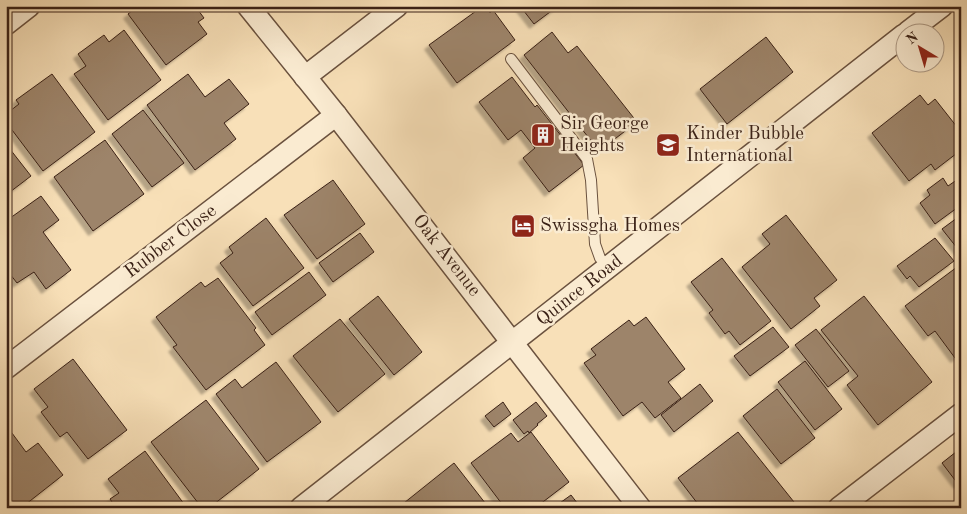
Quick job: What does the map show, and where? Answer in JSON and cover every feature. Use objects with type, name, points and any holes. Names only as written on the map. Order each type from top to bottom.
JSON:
[{"type":"street","points":[[6,24],[29,6]]},
{"type":"street","name":"Oak Avenue","points":[[248,6],[336,115],[640,508]]},
{"type":"street","points":[[305,77],[397,6]]},
{"type":"street","points":[[921,22],[942,6]]},
{"type":"street","name":"Quince Road","points":[[301,508],[894,43]]},
{"type":"street","name":"Rubber Close","points":[[6,368],[336,115]]},
{"type":"street","points":[[839,508],[961,414]]},
{"type":"lane","points":[[511,59],[587,159],[591,180],[596,244],[600,258],[608,268]]},
{"type":"building","points":[[138,6],[195,6],[204,18],[198,22],[207,34],[166,65],[128,14]]},
{"type":"building","points":[[483,6],[490,13],[493,10],[515,40],[457,83],[429,45]]},
{"type":"building","points":[[520,6],[558,6],[534,24]]},
{"type":"building","points":[[124,30],[161,80],[108,120],[74,74],[86,66],[78,54],[104,35],[109,42]]},
{"type":"building","points":[[552,32],[568,53],[577,46],[637,122],[599,151],[524,55]]},
{"type":"building","points":[[766,37],[793,72],[727,124],[700,89]]},
{"type":"building","points":[[52,74],[95,132],[43,171],[6,122],[6,114],[19,104],[16,100]]},
{"type":"building","points":[[188,74],[205,97],[229,79],[249,104],[224,123],[236,139],[195,170],[147,105]]},
{"type":"building","name":"Sir George Heights","points":[[512,77],[535,107],[537,105],[584,165],[549,192],[523,158],[535,148],[521,130],[508,140],[479,102]]},
{"type":"building","points":[[920,95],[928,105],[935,99],[961,132],[961,150],[935,170],[931,164],[909,181],[872,133]]},
{"type":"building","points":[[143,110],[184,163],[152,187],[112,134]]},
{"type":"building","points":[[105,140],[144,194],[93,231],[54,177]]},
{"type":"building","points":[[6,144],[31,176],[6,195]]},
{"type":"building","points":[[961,177],[961,205],[935,224],[920,203],[930,195],[927,190],[943,178],[948,186]]},
{"type":"building","points":[[333,180],[365,224],[317,259],[284,215]]},
{"type":"building","points":[[41,196],[59,220],[43,232],[71,270],[46,289],[34,272],[17,283],[6,269],[6,221]]},
{"type":"building","points":[[786,215],[837,280],[814,298],[820,306],[791,329],[742,267],[770,244],[762,234]]},
{"type":"building","points":[[961,215],[961,253],[942,229]]},
{"type":"building","points":[[266,218],[304,268],[253,306],[220,263],[233,253],[229,247]]},
{"type":"building","points":[[360,233],[374,252],[333,282],[319,263]]},
{"type":"building","points":[[935,238],[954,261],[919,287],[910,276],[907,279],[897,266]]},
{"type":"building","points":[[722,258],[771,321],[740,345],[729,331],[725,334],[709,313],[713,310],[691,282]]},
{"type":"building","points":[[957,267],[961,273],[961,354],[955,358],[935,331],[928,336],[905,306]]},
{"type":"building","points":[[309,272],[326,295],[272,335],[255,312]]},
{"type":"building","points":[[218,278],[256,328],[254,330],[265,345],[206,390],[173,347],[177,345],[156,317],[201,282],[205,287]]},
{"type":"building","points":[[378,296],[422,352],[394,375],[349,319]]},
{"type":"building","points":[[864,296],[932,382],[878,425],[847,385],[858,376],[821,330]]},
{"type":"building","points":[[646,317],[685,369],[668,382],[681,398],[655,418],[642,402],[623,416],[584,363],[596,355],[591,349],[629,320],[634,326]]},
{"type":"building","points":[[340,319],[385,374],[338,412],[293,356]]},
{"type":"building","points":[[773,327],[789,347],[750,376],[734,356]]},
{"type":"building","points":[[816,329],[849,371],[828,387],[795,345]]},
{"type":"building","points":[[73,359],[127,430],[88,459],[67,432],[60,437],[41,412],[48,407],[34,389]]},
{"type":"building","points":[[805,361],[842,409],[815,430],[778,382]]},
{"type":"building","points":[[276,362],[321,422],[267,462],[216,394],[235,379],[242,388]]},
{"type":"building","points":[[700,384],[713,401],[674,432],[661,415]]},
{"type":"building","points":[[777,389],[815,438],[781,464],[743,416]]},
{"type":"building","points":[[206,400],[259,469],[209,508],[202,508],[151,442]]},
{"type":"building","points":[[503,402],[511,414],[494,427],[485,416]]},
{"type":"building","points":[[536,402],[547,416],[529,433],[528,431],[524,434],[513,420]]},
{"type":"building","points":[[9,429],[26,452],[38,443],[63,475],[21,508],[6,508],[6,431]]},
{"type":"building","points":[[531,432],[569,482],[535,508],[505,508],[471,463],[511,433],[518,442]]},
{"type":"building","points":[[738,432],[797,508],[701,508],[678,478]]},
{"type":"building","points":[[961,448],[961,482],[958,484],[942,463]]},
{"type":"building","points":[[145,451],[187,508],[116,508],[110,499],[119,493],[108,479]]},
{"type":"building","points":[[454,463],[489,508],[408,508],[404,503]]},
{"type":"building","points":[[571,495],[581,508],[553,508]]},
{"type":"place","name":"Sir George Heights","points":[[543,135]]},
{"type":"place","name":"Kinder Bubble International","points":[[668,145]]},
{"type":"place","name":"Swissgha Homes","points":[[523,226]]}]
